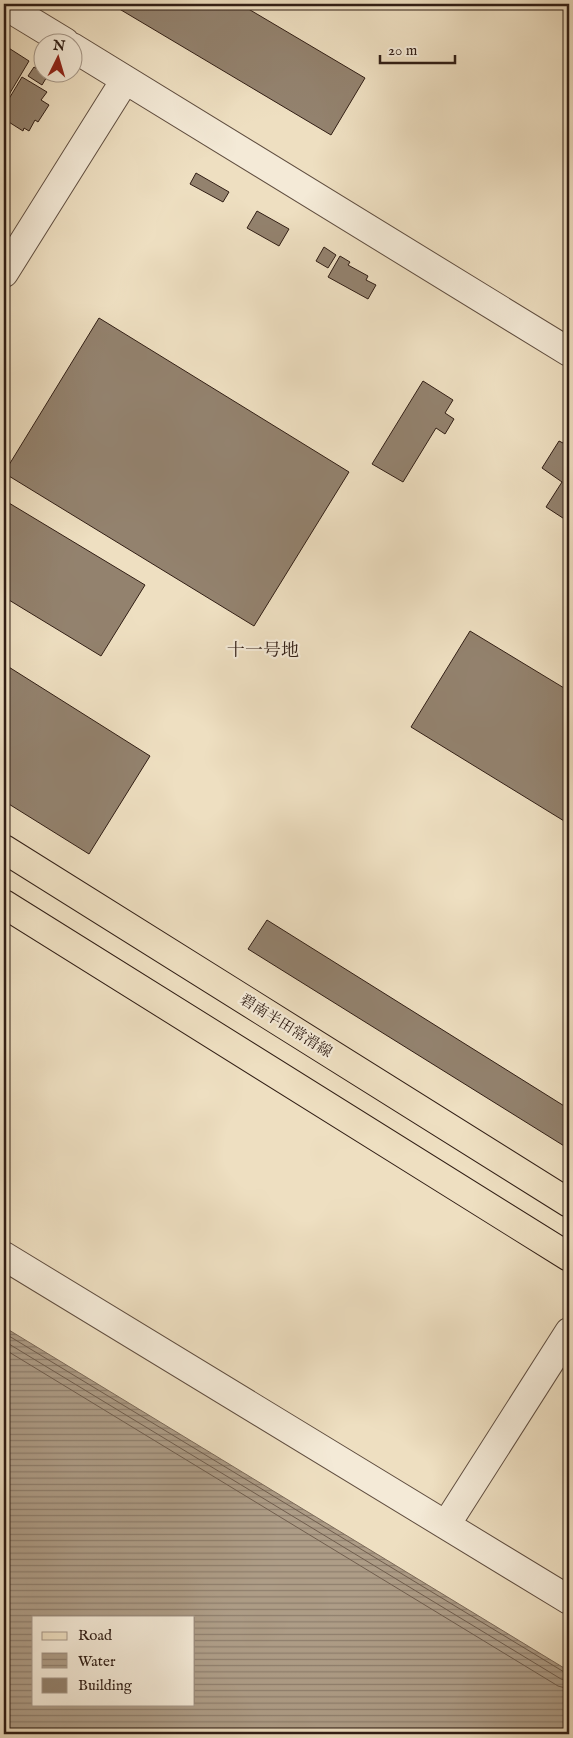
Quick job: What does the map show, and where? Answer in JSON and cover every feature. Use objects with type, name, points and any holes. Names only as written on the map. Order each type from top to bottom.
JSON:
[{"type":"main road","name":"碧南半田常滑線","points":[[4,849],[569,1204]]},
{"type":"main road","points":[[4,904],[569,1257]]},
{"type":"street","points":[[4,5],[49,32]]},
{"type":"street","points":[[82,53],[569,352]]},
{"type":"street","points":[[4,273],[125,80]]},
{"type":"street","points":[[4,1256],[569,1600]]},
{"type":"street","points":[[446,1525],[569,1332]]},
{"type":"water","points":[[4,1327],[569,1671],[569,1734],[4,1734]]},
{"type":"building","points":[[111,4],[240,4],[365,78],[331,135]]},
{"type":"building","points":[[4,45],[29,61],[4,103]]},
{"type":"building","points":[[32,70],[32,79],[28,76]]},
{"type":"building","points":[[22,77],[47,92],[41,100],[49,105],[38,122],[35,120],[29,131],[24,128],[23,131],[4,119],[4,107]]},
{"type":"building","points":[[196,173],[229,192],[223,202],[190,184]]},
{"type":"building","points":[[257,211],[289,229],[279,246],[247,228]]},
{"type":"building","points":[[324,247],[336,255],[328,268],[316,261]]},
{"type":"building","points":[[340,256],[350,262],[348,265],[368,276],[366,280],[376,285],[368,299],[328,277]]},
{"type":"building","points":[[99,318],[349,472],[254,626],[4,473]]},
{"type":"building","points":[[423,381],[453,400],[445,413],[454,419],[445,434],[436,428],[403,482],[372,464]]},
{"type":"building","points":[[559,441],[569,446],[569,522],[546,507],[562,482],[542,468]]},
{"type":"building","points":[[4,500],[145,585],[101,656],[4,597]]},
{"type":"building","points":[[470,631],[569,691],[569,824],[411,727]]},
{"type":"building","points":[[4,664],[150,756],[89,854],[4,801]]},
{"type":"building","points":[[267,920],[569,1109],[569,1149],[248,949]]},
{"type":"district","name":"十一号地","points":[[263,651]]}]
